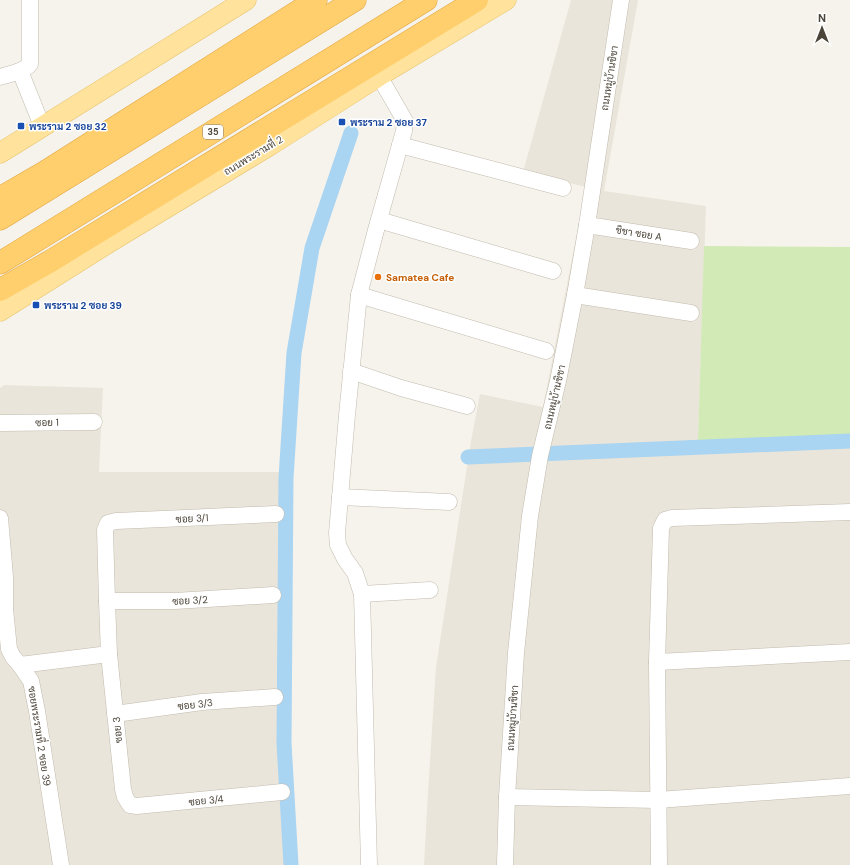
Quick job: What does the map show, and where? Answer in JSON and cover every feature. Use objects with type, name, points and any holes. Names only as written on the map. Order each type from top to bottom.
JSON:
[{"type":"highway","points":[[0,182],[293,0]]},
{"type":"highway","points":[[0,198],[45,172],[316,0]]},
{"type":"highway","points":[[0,219],[355,0]]},
{"type":"highway","points":[[0,254],[412,0]]},
{"type":"highway","name":"35","points":[[0,263],[426,0]]},
{"type":"highway","points":[[0,290],[49,262],[477,0]]},
{"type":"main road","points":[[0,153],[246,0]]},
{"type":"main road","name":"ถนนพระรามที่ 2","points":[[0,311],[113,240],[272,144],[379,76],[506,0]]},
{"type":"street","points":[[0,77],[20,71],[30,64],[30,0]]},
{"type":"street","name":"ถนนหมู่บ้านชิชา","points":[[505,865],[507,797],[516,653],[530,516],[542,448],[558,381],[575,295],[621,0]]},
{"type":"street","points":[[20,71],[42,126]]},
{"type":"street","points":[[369,865],[362,594],[355,573],[345,559],[338,545],[337,533],[359,296],[404,131],[405,121],[379,76]]},
{"type":"street","points":[[400,145],[563,188]]},
{"type":"street","points":[[379,220],[553,271]]},
{"type":"street","name":"ชิชา ซอย A","points":[[587,225],[691,241]]},
{"type":"street","points":[[575,295],[691,313]]},
{"type":"street","points":[[359,296],[546,351]]},
{"type":"street","points":[[351,371],[402,388],[467,406]]},
{"type":"street","name":"ซอย 1","points":[[0,423],[94,422]]},
{"type":"street","points":[[340,497],[449,502]]},
{"type":"street","points":[[659,865],[657,662],[661,528],[665,520],[672,518],[850,512]]},
{"type":"street","name":"ซอย 3/1","points":[[108,523],[116,521],[276,514]]},
{"type":"street","name":"ซอยพระรามที่ 2 ซอย 39","points":[[0,518],[4,577],[2,609],[9,649],[13,657],[31,681],[61,865]]},
{"type":"street","name":"ซอย 3","points":[[108,523],[105,530],[109,654],[123,789],[125,797],[130,805]]},
{"type":"street","points":[[362,594],[430,590]]},
{"type":"street","name":"ซอย 3/2","points":[[107,601],[175,601],[273,595]]},
{"type":"street","points":[[657,662],[850,652]]},
{"type":"street","points":[[20,665],[109,654]]},
{"type":"street","name":"ซอย 3/3","points":[[115,714],[202,702],[276,697]]},
{"type":"street","points":[[507,797],[658,800],[850,786]]},
{"type":"street","name":"ซอย 3/4","points":[[130,805],[137,806],[282,792]]},
{"type":"shaded area","points":[[571,0],[638,0],[604,191],[706,206],[698,442],[850,437],[850,865],[424,865],[436,667],[471,441],[480,394],[543,407],[586,187],[523,172]]},
{"type":"shaded area","points":[[4,385],[103,388],[99,472],[279,472],[296,865],[0,865],[0,388]]},
{"type":"green space","points":[[704,246],[850,247],[850,437],[698,442]]},
{"type":"waterway","points":[[291,865],[284,743],[286,478],[294,353],[312,248],[351,133]]},
{"type":"waterway","points":[[468,457],[850,441]]},
{"type":"place","name":"พระราม 2 ซอย 37","points":[[342,122]]},
{"type":"place","name":"พระราม 2 ซอย 32","points":[[21,126]]},
{"type":"place","name":"Samatea Cafe","points":[[378,277]]},
{"type":"place","name":"พระราม 2 ซอย 39","points":[[36,305]]}]
